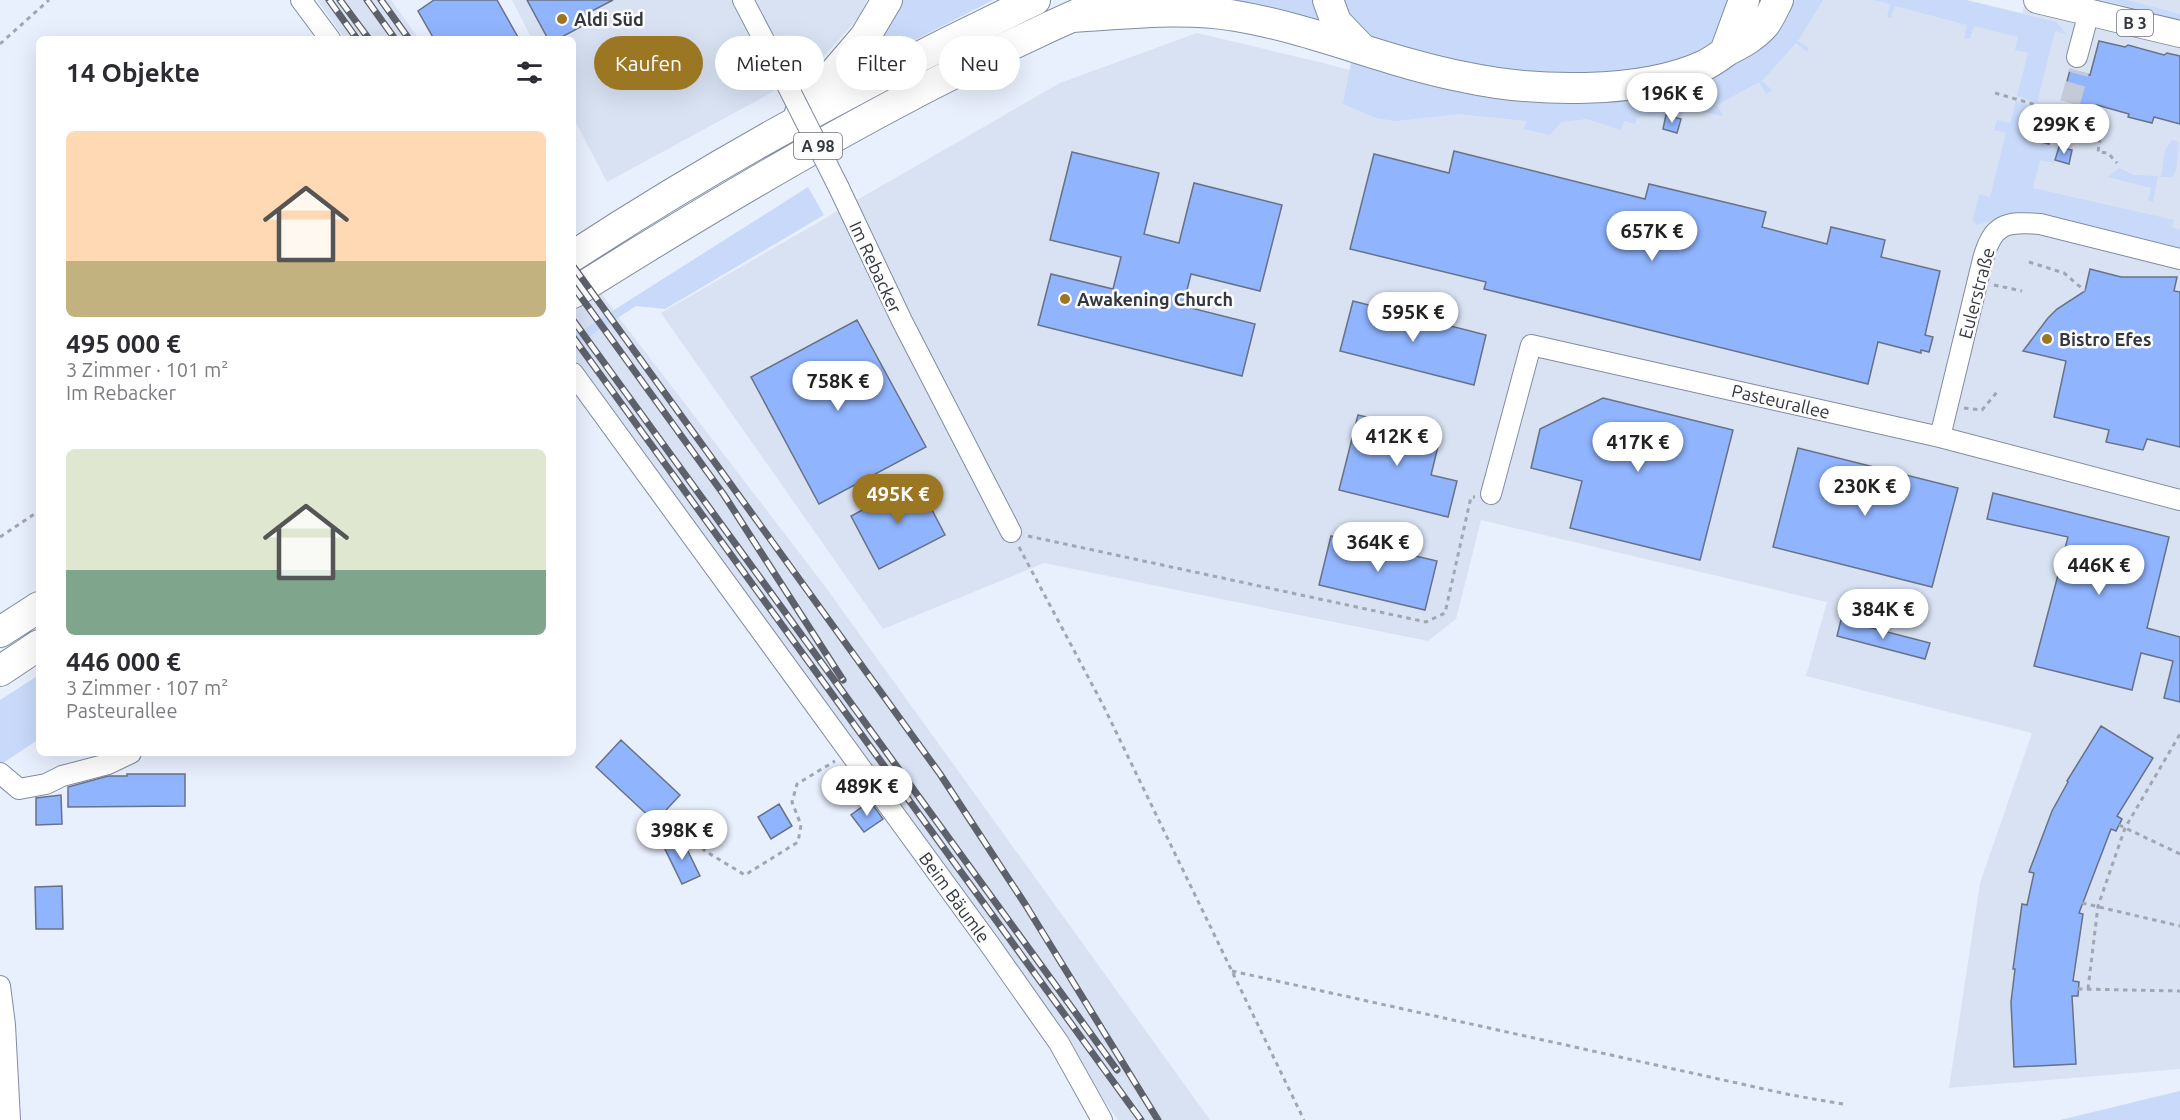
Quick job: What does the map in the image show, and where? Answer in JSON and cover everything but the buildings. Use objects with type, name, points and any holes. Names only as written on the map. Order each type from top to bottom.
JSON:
[{"type":"highway","points":[[790,125],[865,37],[887,0]]},
{"type":"highway","name":"A 98","points":[[576,254],[790,125],[973,29],[1035,0]]},
{"type":"highway","name":"A 98","points":[[576,291],[675,229],[870,117],[979,60],[1111,0]]},
{"type":"highway","points":[[1328,0],[1336,22],[1361,48]]},
{"type":"highway","points":[[1073,17],[1160,12],[1226,15],[1281,26],[1465,78],[1505,84],[1561,87],[1637,83],[1675,75],[1706,64],[1751,38],[1766,23],[1778,0]]},
{"type":"highway","points":[[1725,52],[1735,29],[1742,2]]},
{"type":"highway","points":[[0,632],[36,609]]},
{"type":"highway","points":[[0,671],[36,647]]},
{"type":"main road","name":"B 3","points":[[2053,2],[2180,34]]},
{"type":"street","points":[[301,0],[328,36]]},
{"type":"street","name":"Im Rebacker","points":[[743,0],[839,188],[902,321],[1011,532]]},
{"type":"street","points":[[2077,57],[2089,12]]},
{"type":"street","name":"Eulerstraße","points":[[1940,437],[1988,242],[1998,229],[2018,222],[2040,224],[2180,259]]},
{"type":"street","name":"Pasteurallee","points":[[1491,494],[1531,345],[1940,437],[2180,500]]},
{"type":"street","name":"Beim Bäumle","points":[[576,377],[990,945],[1059,1043],[1102,1120]]},
{"type":"street","points":[[0,772],[19,789],[46,784],[62,776],[108,764],[125,756]]},
{"type":"street","points":[[0,986],[5,1025],[10,1120]]},
{"type":"path","points":[[0,44],[49,0]]},
{"type":"path","points":[[1995,93],[2050,109]]},
{"type":"path","points":[[2100,138],[2098,152],[2108,153],[2117,164]]},
{"type":"path","points":[[2029,262],[2064,273],[2085,291]]},
{"type":"path","points":[[1978,281],[2022,291]]},
{"type":"path","points":[[1962,415],[1963,406],[1982,410],[1997,392]]},
{"type":"path","points":[[1011,532],[1426,622],[1445,613],[1471,497],[1491,494]]},
{"type":"path","points":[[0,537],[36,514]]},
{"type":"path","points":[[1011,532],[1103,705],[1304,1120]]},
{"type":"path","points":[[2088,989],[2098,906],[2125,828],[2180,734]]},
{"type":"path","points":[[679,820],[705,850],[745,875],[798,843],[801,825],[792,802],[797,784],[849,752]]},
{"type":"path","points":[[2119,825],[2180,854]]},
{"type":"path","points":[[2082,903],[2180,926]]},
{"type":"path","points":[[1232,971],[1791,1095],[1843,1104]]},
{"type":"path","points":[[2078,989],[2180,991]]},
{"type":"shaded area","points":[[317,0],[391,0],[417,36],[343,36]]},
{"type":"shaded area","points":[[512,0],[867,0],[858,18],[842,36],[836,36],[836,43],[824,56],[824,36],[715,36],[715,90],[775,90],[607,182],[576,123],[576,36],[530,36]]},
{"type":"shaded area","points":[[897,0],[993,0],[923,36],[872,36]]},
{"type":"shaded area","points":[[1154,0],[1319,0],[1331,26]]},
{"type":"shaded area","points":[[1334,0],[1729,0],[1714,43],[1670,69],[1539,79],[1364,40]]},
{"type":"shaded area","points":[[1787,0],[1823,0],[1798,41],[1809,48],[1807,52],[1796,43],[1762,81],[1772,90],[1766,94],[1759,82],[1717,105],[1723,116],[1684,108],[1681,120],[1645,116],[1637,118],[1635,124],[1624,121],[1621,130],[1587,119],[1561,122],[1550,135],[1524,129],[1526,121],[1459,114],[1396,121],[1376,118],[1343,104],[1352,58],[1694,84],[1728,69],[1758,46]]},
{"type":"shaded area","points":[[1808,0],[1967,0],[2022,13],[2026,0],[2180,0],[2180,1069],[1949,1088],[1980,883],[2032,733],[1806,676],[1827,602],[1481,520],[1456,619],[1428,641],[1044,563],[883,629],[661,313],[1060,83],[1197,33],[1478,104],[1704,92]]},
{"type":"shaded area","points":[[1873,0],[1965,0],[2056,22],[2067,34],[2055,31],[2037,103],[2017,96],[2028,53],[2015,50],[2018,37],[1974,26],[1970,39],[1964,38],[1967,25],[1895,6],[1891,18],[1887,17],[1890,4]]},
{"type":"shaded area","points":[[2103,0],[2127,0],[2180,14],[2180,20]]},
{"type":"shaded area","points":[[2016,101],[2036,108],[2027,142],[2040,146],[2041,142],[2058,147],[2054,163],[2040,160],[2033,188],[2174,220],[2172,227],[2180,230],[2180,252],[2029,213],[2014,213],[1976,225],[1973,220],[1979,194],[1990,197],[2006,133],[1994,130],[1997,120],[2010,123]]},
{"type":"shaded area","points":[[2172,140],[2179,142],[2176,170],[2173,177],[2161,177],[2165,150]]},
{"type":"shaded area","points":[[2119,168],[2134,175],[2158,176],[2153,202],[2148,200],[2151,188],[2108,177]]},
{"type":"shaded area","points":[[808,187],[824,215],[665,309],[636,306],[576,345],[576,334]]},
{"type":"shaded area","points":[[576,258],[824,585],[1210,1120],[1118,1120],[576,362]]},
{"type":"shaded area","points":[[36,677],[36,741],[0,765],[0,700]]},
{"type":"shaded area","points":[[2180,1091],[2180,1120],[2060,1120]]},
{"type":"tunnel","points":[[2070,103],[2079,71]]},
{"type":"railway","points":[[329,0],[355,36]]},
{"type":"railway","points":[[340,0],[367,36]]},
{"type":"railway","points":[[367,0],[393,36]]},
{"type":"railway","points":[[381,0],[407,36]]},
{"type":"railway","points":[[576,270],[940,774],[1025,904],[1158,1120]]},
{"type":"railway","points":[[576,290],[724,495],[843,680]]},
{"type":"railway","points":[[576,324],[1117,1070]]},
{"type":"railway","points":[[576,341],[1141,1120]]},
{"type":"place","name":"Aldi Süd","points":[[562,19]]},
{"type":"place","name":"Awakening Church","points":[[1065,299]]},
{"type":"place","name":"Bistro Efes","points":[[2047,339]]}]
